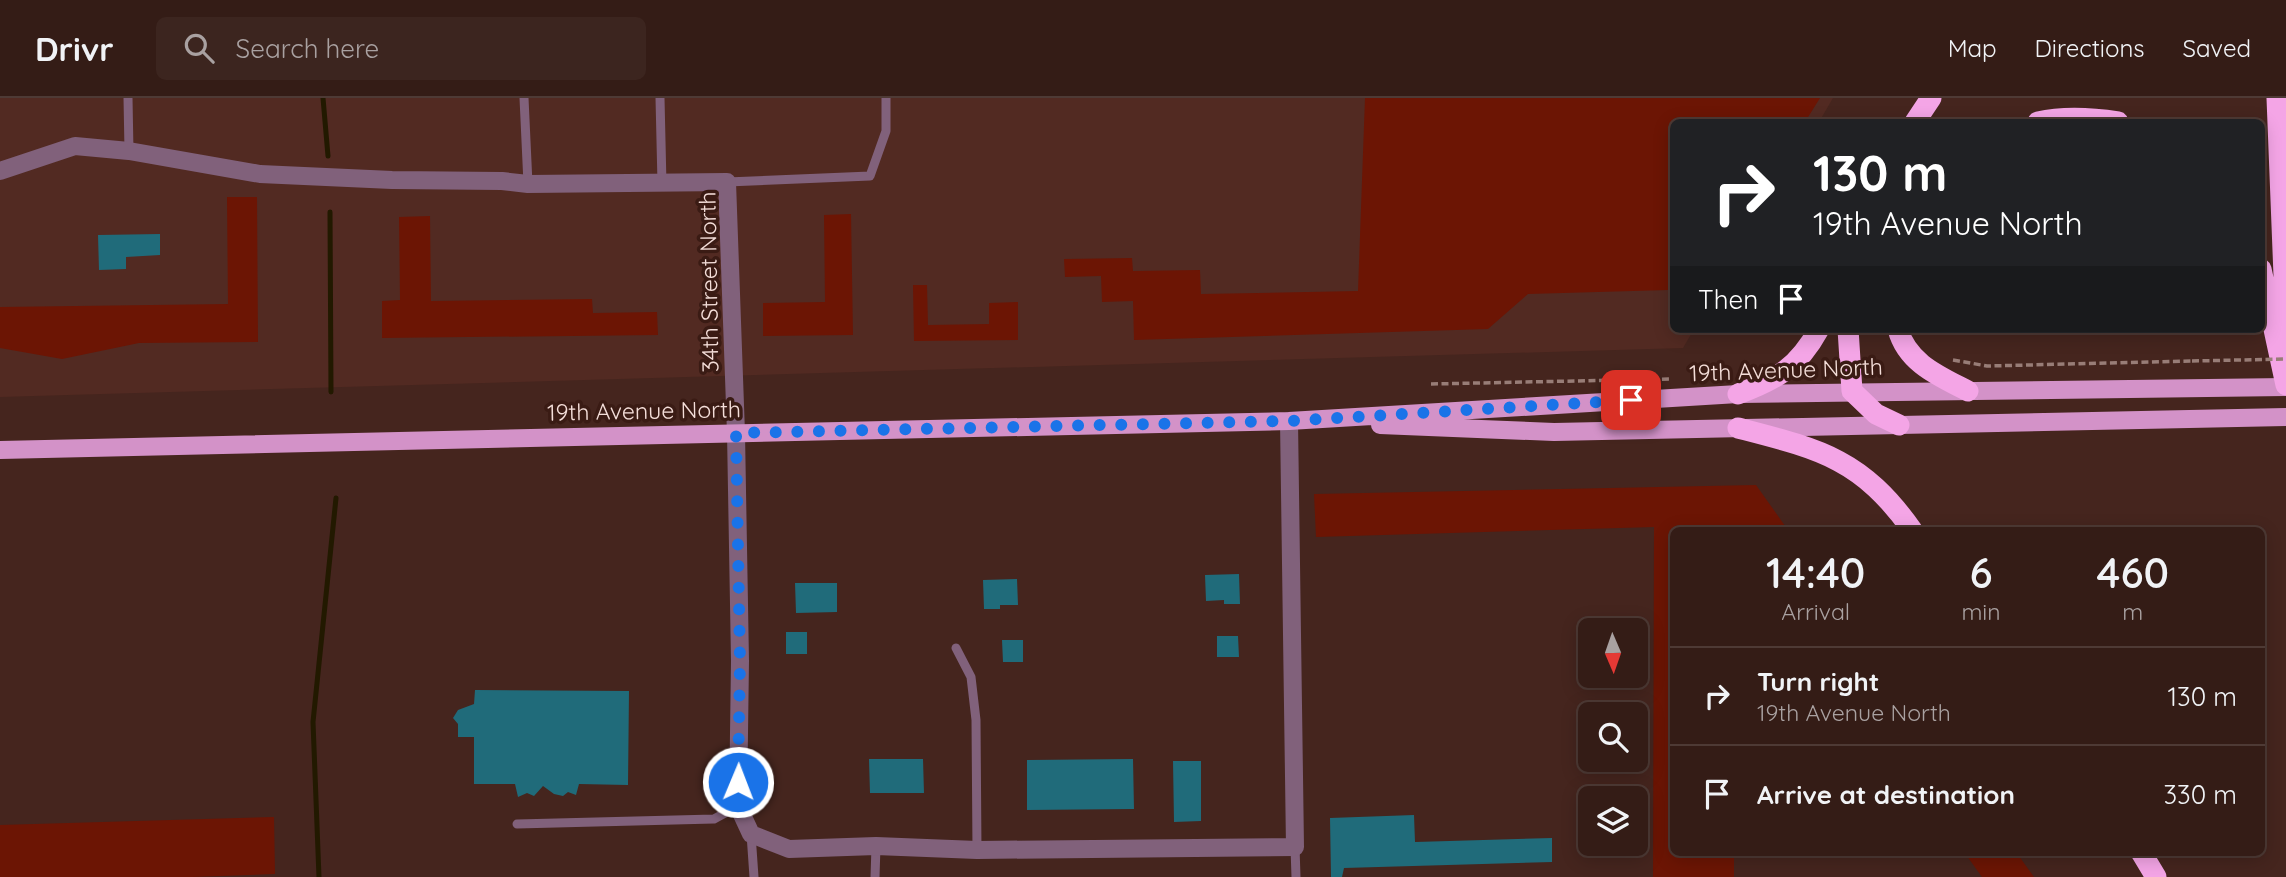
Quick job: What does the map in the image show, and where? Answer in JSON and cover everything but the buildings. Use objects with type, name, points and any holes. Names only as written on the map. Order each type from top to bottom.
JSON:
[{"type":"highway","points":[[1917,119],[1931,98]]},
{"type":"highway","points":[[2277,98],[2286,327]]},
{"type":"highway","points":[[2052,119],[2100,119]]},
{"type":"highway","points":[[2265,289],[2286,386]]},
{"type":"highway","points":[[1738,394],[1785,373],[1806,352],[1817,333]]},
{"type":"highway","points":[[1848,333],[1852,391],[1876,414],[1899,425]]},
{"type":"highway","points":[[1899,333],[1902,344],[1927,370],[1968,391]]},
{"type":"highway","points":[[1738,428],[1806,446],[1843,462],[1877,488],[1910,527]]},
{"type":"highway","points":[[2144,856],[2157,877]]},
{"type":"main road","name":"19th Avenue North","points":[[0,450],[1289,421],[1738,394],[2286,386]]},
{"type":"main road","name":"19th Avenue North","points":[[1289,421],[1554,432],[2286,416]]},
{"type":"street","points":[[0,171],[75,146],[129,151],[260,174],[528,184],[727,182]]},
{"type":"street","name":"34th Street North","points":[[727,182],[736,433],[740,661],[738,806]]},
{"type":"street","points":[[738,806],[751,834],[789,849],[876,846],[977,850],[1295,848],[1289,421]]},
{"type":"lane","points":[[128,98],[129,151]]},
{"type":"lane","points":[[524,98],[528,184]]},
{"type":"lane","points":[[660,98],[662,184]]},
{"type":"lane","name":"34th Street North","points":[[727,182],[870,176],[886,131],[886,98]]},
{"type":"lane","points":[[956,648],[971,677],[976,719],[977,850]]},
{"type":"lane","points":[[517,824],[714,820],[738,806]]},
{"type":"lane","points":[[751,834],[754,877]]},
{"type":"lane","points":[[875,877],[876,846]]},
{"type":"lane","points":[[1295,848],[1296,877]]},
{"type":"path","points":[[1945,358],[1987,366],[2286,359]]},
{"type":"path","points":[[1431,384],[1676,379]]},
{"type":"shaded area","points":[[0,98],[1833,98],[1821,119],[1670,119],[1670,333],[1692,333],[1683,348],[0,397]]},
{"type":"shaded area","points":[[1365,98],[1820,98],[1807,119],[1670,119],[1668,290],[1528,294],[1488,329],[1134,340],[1133,301],[1102,302],[1101,276],[1065,277],[1064,259],[1132,258],[1133,271],[1200,270],[1201,294],[1358,291]]},
{"type":"shaded area","points":[[227,197],[257,197],[258,342],[139,343],[62,359],[0,348],[0,307],[228,304]]},
{"type":"shaded area","points":[[851,214],[853,335],[763,336],[763,303],[825,302],[824,215]]},
{"type":"shaded area","points":[[430,216],[431,301],[592,299],[593,313],[657,312],[658,335],[382,338],[382,301],[400,300],[399,217]]},
{"type":"shaded area","points":[[913,285],[927,285],[928,325],[989,324],[989,303],[1018,302],[1018,340],[914,341]]},
{"type":"shaded area","points":[[1756,485],[1786,527],[1670,527],[1670,856],[1734,856],[1734,877],[1653,877],[1654,527],[1316,537],[1314,494]]},
{"type":"shaded area","points":[[274,817],[275,874],[193,877],[0,877],[0,825]]},
{"type":"shaded area","points":[[1967,856],[2019,856],[2034,877],[1982,877]]},
{"type":"waterway","points":[[323,98],[328,156]]},
{"type":"waterway","points":[[330,212],[331,392]]},
{"type":"waterway","points":[[319,877],[313,722],[336,498]]},
{"type":"route","points":[[738,782],[740,661],[736,433],[1289,421],[1631,400]]}]
